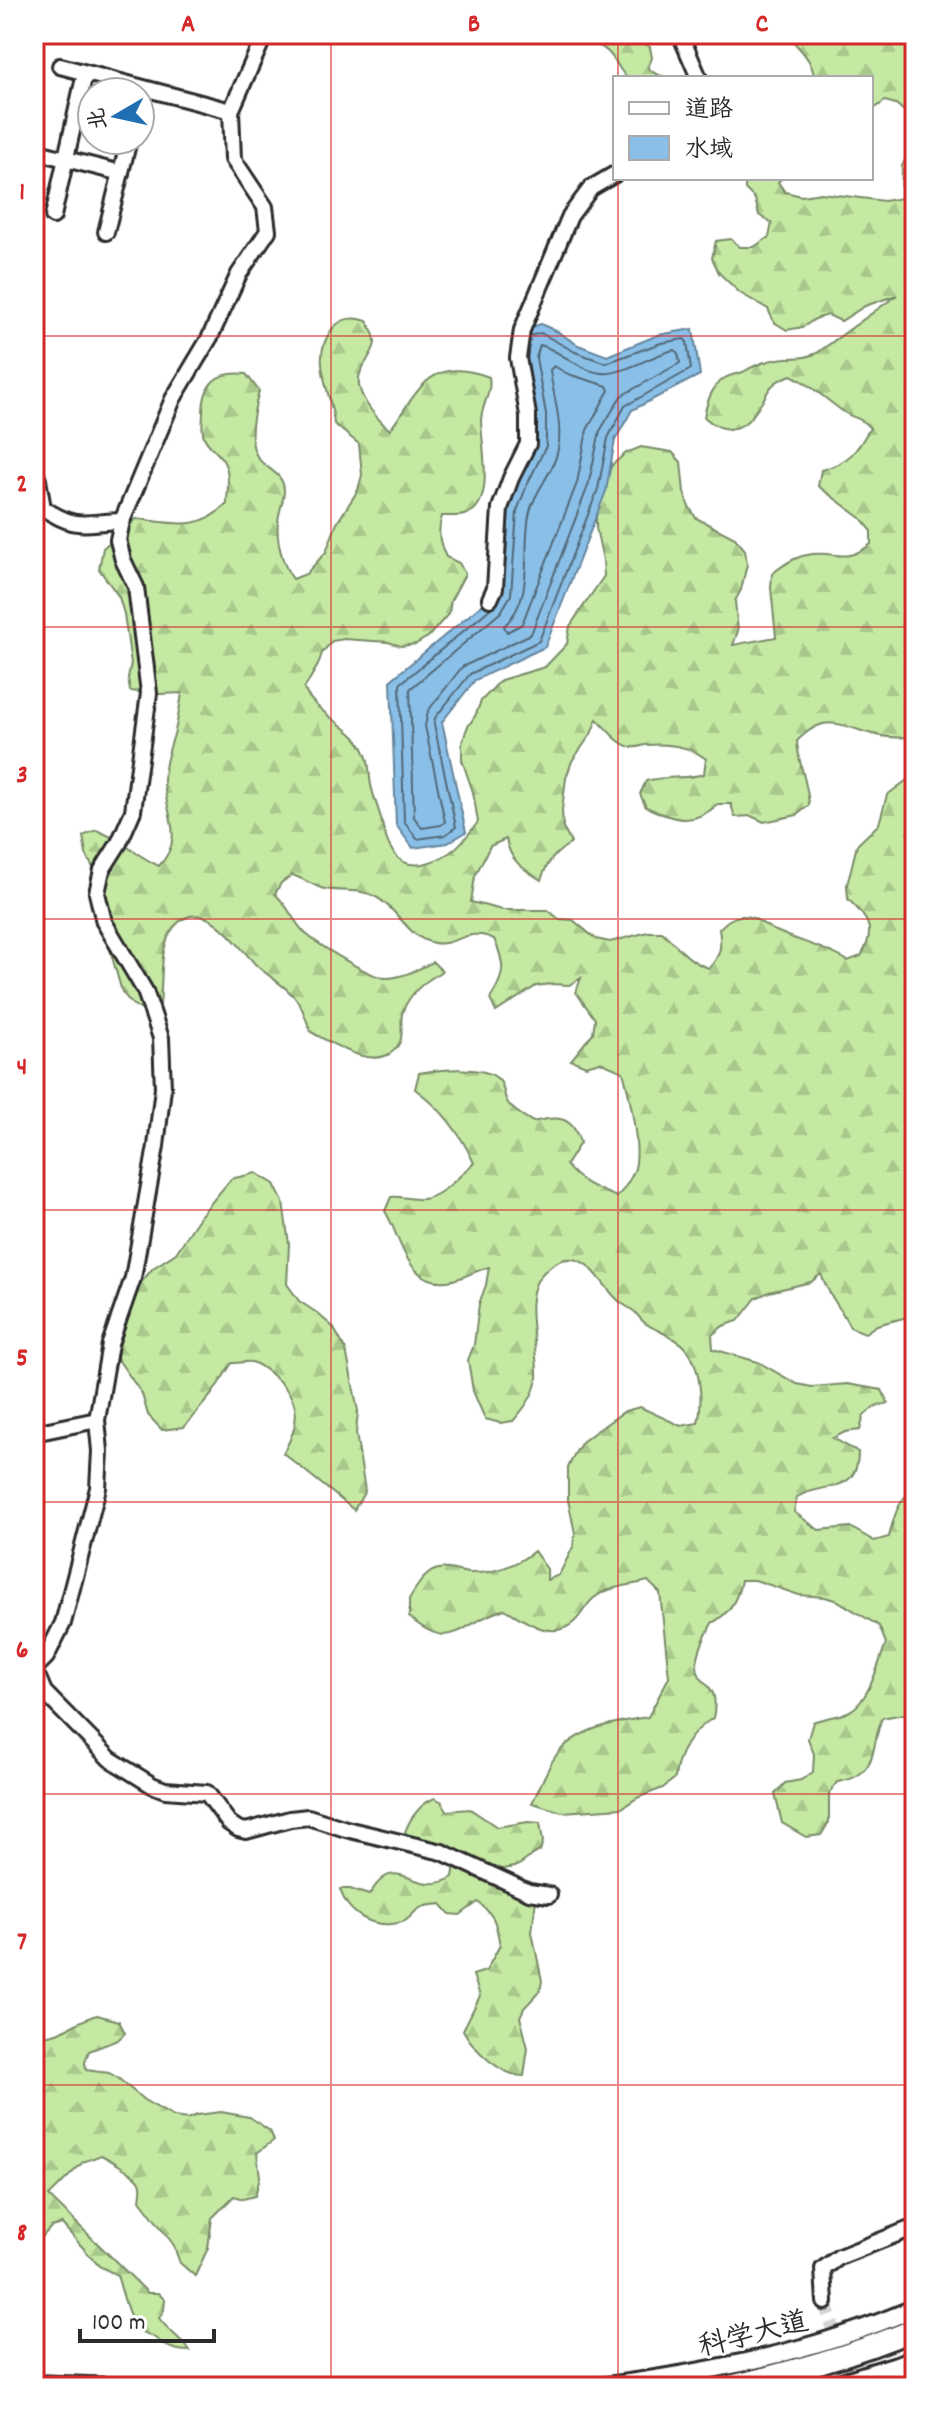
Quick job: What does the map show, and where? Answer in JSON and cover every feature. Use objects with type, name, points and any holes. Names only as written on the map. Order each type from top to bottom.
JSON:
[{"type":"highway","points":[[726,2387],[790,2373],[915,2329]]},
{"type":"highway","points":[[833,2387],[915,2360]]},
{"type":"main road","name":"科学大道","points":[[599,2387],[680,2377],[785,2353],[882,2323],[915,2308]]},
{"type":"main road","points":[[901,2387],[915,2382]]},
{"type":"main road","points":[[34,2384],[116,2387]]},
{"type":"street","points":[[265,34],[231,111],[233,159],[265,207],[268,231],[239,274],[210,337],[173,399],[122,521],[118,540],[123,560],[136,587],[149,693],[133,811],[119,843],[102,870],[97,893],[104,922],[145,991],[161,1038],[163,1088],[133,1278],[110,1344],[97,1420],[100,1451],[98,1488],[63,1623],[46,1657],[34,1672],[44,1692],[110,1759],[165,1790],[207,1793],[229,1823],[238,1829],[246,1831],[308,1817],[442,1852],[529,1892],[549,1895]]},
{"type":"street","points":[[680,34],[698,76]]},
{"type":"street","points":[[60,66],[95,76]]},
{"type":"street","points":[[53,216],[85,73]]},
{"type":"street","points":[[156,94],[231,111]]},
{"type":"street","points":[[34,151],[121,173]]},
{"type":"street","points":[[106,232],[125,156]]},
{"type":"street","points":[[490,599],[495,588],[500,508],[528,444],[528,415],[518,358],[522,330],[570,216],[591,188],[613,175]]},
{"type":"street","points":[[34,470],[43,508],[59,519],[78,525],[122,521]]},
{"type":"street","points":[[34,1433],[97,1420]]},
{"type":"street","points":[[825,2302],[823,2269],[839,2257],[915,2227]]},
{"type":"green space","points":[[561,34],[629,34],[650,47],[652,58],[648,68],[662,76],[626,76],[600,46]]},
{"type":"green space","points":[[787,34],[915,34],[915,99],[904,111],[896,104],[885,101],[873,110],[873,76],[814,76],[808,59]]},
{"type":"green space","points":[[910,151],[915,151],[915,736],[884,736],[836,724],[821,725],[797,741],[809,805],[797,815],[764,822],[751,816],[735,817],[731,804],[718,804],[700,816],[684,819],[646,807],[640,794],[646,781],[704,774],[706,759],[677,746],[627,746],[597,719],[591,734],[572,761],[566,778],[563,828],[571,843],[552,858],[541,880],[518,864],[506,839],[490,846],[475,876],[471,902],[502,910],[548,910],[559,919],[573,920],[596,939],[610,942],[648,932],[662,932],[689,958],[709,968],[720,950],[719,929],[731,919],[746,916],[848,961],[861,956],[869,939],[865,919],[848,899],[847,885],[857,845],[879,824],[887,795],[915,774],[915,1315],[877,1325],[865,1333],[850,1327],[821,1274],[811,1282],[756,1298],[738,1321],[723,1326],[712,1335],[713,1349],[758,1362],[797,1384],[812,1387],[847,1384],[882,1390],[888,1403],[874,1407],[864,1415],[860,1430],[833,1438],[858,1452],[852,1475],[838,1485],[797,1497],[794,1512],[819,1530],[850,1527],[874,1541],[889,1537],[901,1503],[915,1488],[915,1712],[882,1718],[867,1767],[850,1779],[837,1782],[829,1794],[829,1822],[821,1835],[806,1837],[782,1823],[775,1794],[785,1783],[801,1780],[813,1772],[814,1754],[808,1739],[813,1722],[846,1713],[857,1706],[872,1680],[886,1643],[879,1626],[838,1601],[799,1595],[755,1580],[741,1580],[735,1600],[712,1623],[698,1655],[698,1673],[714,1697],[713,1718],[698,1729],[687,1744],[675,1778],[663,1788],[637,1798],[622,1808],[562,1812],[532,1803],[555,1757],[573,1739],[585,1733],[610,1724],[648,1717],[669,1677],[660,1593],[648,1581],[606,1591],[591,1600],[574,1622],[557,1630],[539,1628],[505,1609],[447,1635],[424,1628],[409,1617],[409,1599],[422,1579],[433,1571],[487,1572],[513,1564],[534,1551],[547,1569],[547,1580],[559,1575],[573,1547],[575,1533],[568,1500],[568,1468],[582,1442],[625,1411],[640,1407],[681,1426],[698,1423],[700,1394],[697,1373],[681,1343],[644,1322],[583,1263],[563,1260],[544,1272],[533,1294],[531,1308],[537,1378],[531,1395],[513,1421],[500,1423],[485,1419],[473,1391],[468,1360],[474,1345],[479,1304],[489,1267],[453,1280],[438,1281],[425,1277],[408,1260],[385,1211],[391,1197],[422,1199],[436,1195],[474,1163],[449,1122],[415,1089],[419,1073],[449,1070],[473,1070],[493,1075],[501,1083],[510,1106],[533,1122],[557,1118],[569,1123],[580,1143],[566,1165],[583,1180],[617,1197],[631,1178],[636,1162],[634,1122],[623,1072],[600,1062],[586,1066],[571,1060],[593,1033],[595,1019],[576,992],[581,978],[569,985],[536,986],[496,1012],[490,999],[499,983],[502,963],[494,939],[476,935],[434,943],[417,935],[376,897],[362,892],[321,888],[292,875],[281,883],[275,894],[305,933],[332,952],[379,977],[404,975],[433,962],[442,971],[419,988],[406,1004],[400,1042],[392,1052],[382,1057],[357,1055],[311,1032],[295,998],[257,966],[220,926],[197,915],[185,918],[174,927],[165,945],[159,1012],[145,1012],[132,1004],[122,992],[109,946],[110,932],[101,883],[86,854],[83,836],[96,830],[159,866],[167,855],[173,835],[164,774],[182,693],[130,691],[128,678],[131,663],[124,614],[119,597],[99,569],[103,548],[136,519],[184,524],[206,519],[227,504],[226,467],[203,434],[204,402],[209,386],[219,377],[246,374],[259,391],[252,425],[254,451],[283,485],[278,528],[283,559],[293,579],[306,574],[326,552],[337,523],[358,490],[362,475],[359,444],[334,424],[323,375],[322,351],[326,339],[337,324],[345,320],[367,321],[372,330],[374,347],[361,371],[359,387],[372,411],[390,430],[419,390],[439,374],[453,370],[489,377],[481,420],[485,472],[481,498],[476,508],[467,514],[442,516],[440,527],[440,542],[446,557],[459,563],[465,574],[451,600],[449,613],[429,636],[416,644],[401,646],[388,642],[332,641],[322,653],[304,689],[361,745],[385,835],[393,852],[399,859],[415,865],[443,856],[462,842],[478,822],[473,792],[462,760],[462,744],[467,728],[481,701],[501,680],[545,667],[567,644],[570,626],[604,576],[596,528],[596,498],[612,465],[626,453],[641,447],[672,452],[681,462],[684,492],[696,518],[735,538],[745,550],[747,564],[735,601],[738,631],[733,645],[776,637],[771,588],[772,574],[780,568],[802,556],[846,556],[871,544],[871,530],[861,518],[818,486],[821,470],[845,460],[860,444],[870,428],[862,421],[791,375],[772,386],[748,421],[735,428],[720,427],[704,417],[713,390],[725,378],[769,361],[817,353],[897,295],[865,306],[841,321],[828,315],[803,327],[787,330],[774,322],[768,309],[740,293],[719,273],[712,258],[716,241],[731,239],[740,247],[754,247],[769,237],[772,223],[759,215],[755,199],[745,189],[745,180],[780,180],[778,182],[785,192],[802,196],[821,193],[884,201],[901,198],[902,166]]},
{"type":"green space","points":[[256,1173],[274,1184],[283,1202],[289,1244],[287,1284],[299,1301],[333,1327],[346,1350],[358,1411],[356,1433],[365,1491],[354,1510],[283,1453],[293,1432],[294,1403],[282,1385],[260,1366],[252,1362],[232,1363],[212,1394],[184,1427],[162,1430],[148,1415],[142,1394],[117,1358],[115,1314],[153,1268],[176,1253],[201,1215],[231,1179]]},
{"type":"green space","points":[[435,1798],[442,1802],[447,1811],[470,1809],[497,1827],[540,1823],[543,1841],[540,1851],[518,1866],[493,1873],[522,1899],[536,1899],[532,1932],[542,1981],[540,1991],[520,2017],[528,2048],[524,2076],[497,2067],[474,2046],[463,2030],[480,1996],[473,1975],[486,1971],[500,1945],[489,1912],[478,1902],[460,1915],[450,1914],[441,1904],[429,1905],[419,1908],[405,1921],[382,1924],[356,1913],[340,1889],[369,1895],[388,1875],[396,1874],[431,1883],[453,1877],[455,1865],[417,1845],[405,1832],[417,1812]]},
{"type":"green space","points":[[97,2015],[119,2021],[125,2033],[118,2040],[89,2051],[86,2070],[109,2073],[144,2100],[174,2117],[187,2119],[221,2112],[249,2117],[270,2131],[274,2140],[257,2153],[260,2177],[255,2196],[243,2199],[234,2196],[212,2218],[208,2248],[195,2276],[180,2263],[173,2244],[140,2200],[140,2181],[105,2157],[101,2155],[83,2162],[49,2196],[148,2293],[158,2293],[165,2300],[159,2318],[190,2351],[171,2348],[138,2329],[128,2311],[117,2275],[99,2266],[62,2224],[51,2227],[34,2246],[34,2039]]},
{"type":"water","points":[[541,324],[578,345],[607,356],[658,335],[693,329],[700,375],[632,410],[615,440],[606,491],[545,647],[475,680],[442,722],[466,832],[448,843],[413,848],[396,825],[391,680],[489,599],[500,508],[528,444],[522,330]]},
{"type":"tunnel","points":[[825,2302],[851,2387]]}]
